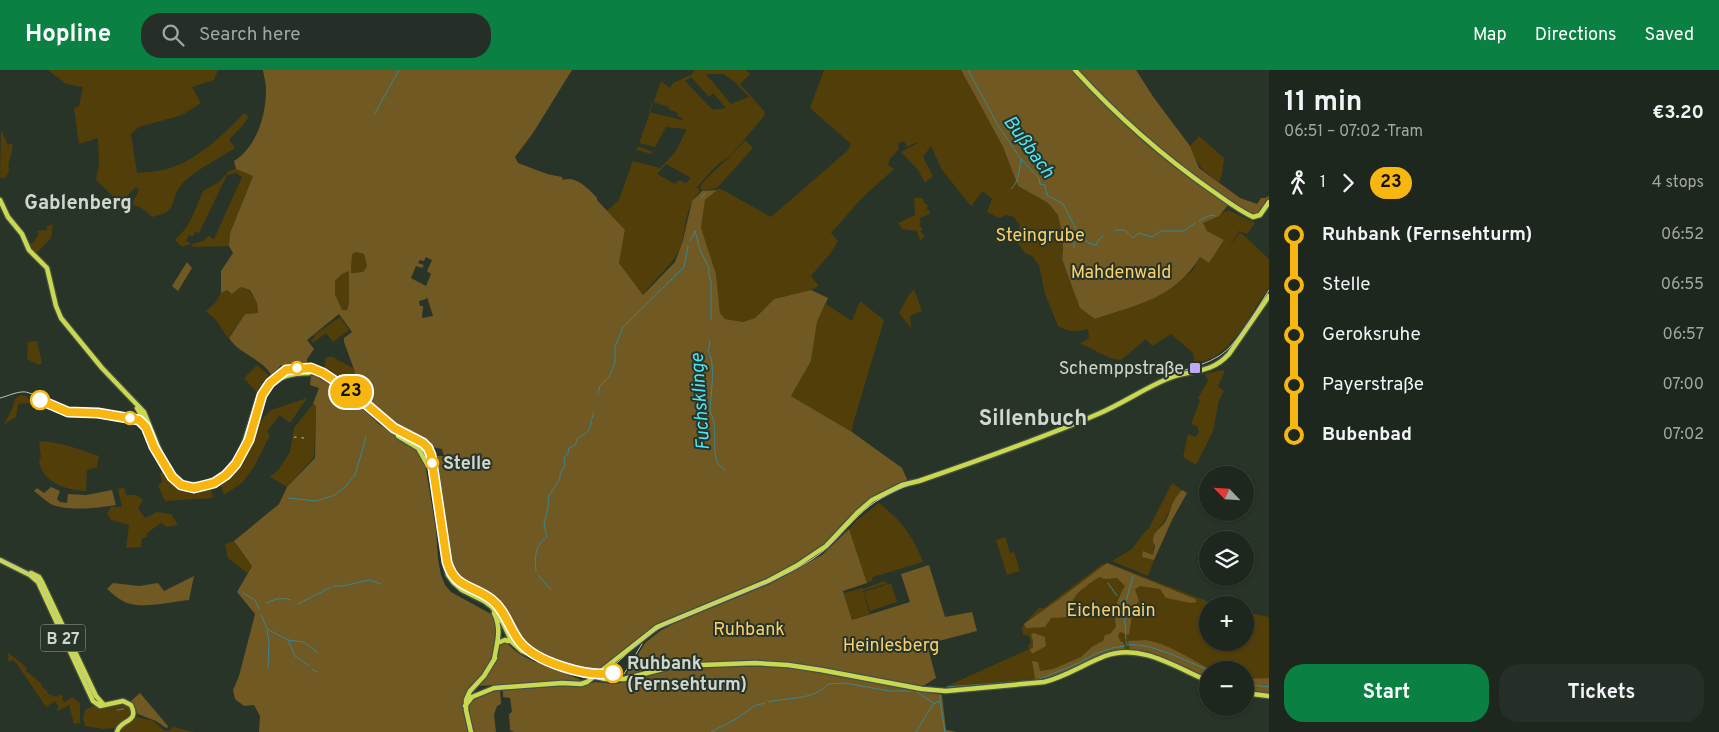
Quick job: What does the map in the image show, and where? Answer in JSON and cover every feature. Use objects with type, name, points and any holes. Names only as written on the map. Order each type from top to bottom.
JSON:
[{"type":"main road","points":[[1075,70],[1140,135],[1180,168],[1211,190],[1253,217],[1260,215],[1269,202]]},
{"type":"main road","points":[[0,200],[8,217],[22,234],[29,250],[47,268],[56,306],[61,318],[85,349],[134,403],[145,420],[161,454],[175,477],[181,482],[190,485],[208,483],[225,473],[236,460],[244,445],[261,391],[272,378],[302,370],[315,371],[354,396],[393,429],[417,443],[423,449],[430,462],[448,575],[458,588],[490,605],[503,623],[512,642],[522,651],[560,668],[594,678],[622,680]]},
{"type":"main road","points":[[465,706],[477,694],[502,686],[581,684],[594,678],[657,627],[768,581],[808,559],[832,540],[872,500],[893,489],[1034,441],[1104,412],[1166,379],[1203,371],[1216,366],[1234,347],[1269,296]]},
{"type":"main road","points":[[282,375],[306,373],[319,376],[353,398],[388,429],[419,450],[426,460],[428,468],[446,576],[457,590],[483,603],[495,615],[508,641],[521,653],[540,662],[606,682],[635,679],[656,670],[674,666],[755,662],[774,663],[946,692],[1044,682],[1056,679],[1106,656],[1132,652],[1159,659],[1199,677]]},
{"type":"main road","name":"B 27","points":[[0,559],[41,579],[96,696],[104,705],[124,701],[132,707],[132,717],[119,725],[116,732]]},
{"type":"main road","points":[[494,660],[499,635],[495,615]]},
{"type":"main road","points":[[471,732],[465,706],[468,695],[487,672],[494,660],[503,630],[503,623]]},
{"type":"main road","points":[[500,642],[503,640],[508,641]]},
{"type":"main road","points":[[603,671],[603,676],[608,679]]},
{"type":"main road","points":[[474,686],[477,694]]},
{"type":"main road","points":[[467,716],[469,706],[477,694]]},
{"type":"main road","points":[[1254,694],[1269,696]]},
{"type":"green space","points":[[48,70],[218,70],[214,80],[192,87],[201,103],[182,115],[139,127],[131,134],[137,173],[166,169],[185,162],[212,143],[244,113],[249,117],[229,140],[235,148],[187,179],[178,190],[171,208],[152,217],[143,209],[132,204],[139,190],[136,187],[120,203],[96,180],[99,163],[98,138],[79,144],[74,108],[79,106],[83,87],[66,84]]},
{"type":"green space","points":[[263,70],[572,70],[533,133],[515,157],[518,163],[547,174],[562,177],[563,180],[573,179],[594,194],[597,200],[625,230],[619,263],[643,295],[675,262],[683,240],[692,201],[702,191],[717,190],[705,200],[701,228],[716,274],[720,313],[725,319],[743,322],[755,318],[774,299],[811,290],[828,298],[817,322],[811,361],[791,396],[852,432],[902,468],[907,479],[906,481],[880,493],[857,510],[825,544],[805,559],[762,581],[662,622],[614,660],[596,670],[589,671],[573,668],[528,648],[519,638],[497,602],[485,592],[460,578],[451,565],[434,456],[444,456],[442,449],[432,447],[399,428],[347,387],[355,372],[344,338],[352,332],[339,314],[307,340],[314,349],[307,359],[307,364],[288,365],[285,367],[281,365],[271,375],[263,365],[239,348],[229,338],[245,314],[258,313],[257,303],[250,290],[241,287],[232,294],[227,290],[221,293],[221,271],[233,253],[229,246],[230,233],[253,176],[236,169],[234,161],[249,147],[262,120],[266,99]],"holes":[[[356,252],[364,254],[367,266],[363,272],[351,273],[352,254]],[[426,257],[432,260],[427,271],[431,274],[426,286],[411,278],[416,266],[422,268],[424,265],[418,263],[420,260],[424,261]],[[349,271],[349,302],[347,310],[342,310],[335,294],[335,281],[342,274]],[[427,297],[433,316],[422,318],[423,306],[420,306],[419,301]]]},
{"type":"green space","points":[[695,70],[746,70],[750,74],[740,84],[764,111],[765,115],[732,154],[715,167],[697,187],[700,191],[689,209],[678,253],[643,295],[619,263],[625,230],[607,211],[619,200],[638,146],[653,152],[651,154],[637,150],[633,161],[660,168],[676,151],[686,129],[666,127],[655,147],[639,143],[650,112],[682,120],[678,113],[668,109],[669,107],[654,102],[661,81],[670,88],[673,83]],"holes":[[[706,74],[723,74],[735,82],[749,97],[731,104]],[[691,77],[709,97],[713,93],[726,108],[713,110],[685,81]],[[666,164],[691,178],[686,183],[679,180],[675,184],[657,174]]]},
{"type":"green space","name":"Steingrube","points":[[824,70],[961,70],[1003,147],[1018,186],[1048,203],[1058,215],[1062,234],[1062,259],[1071,282],[1095,319],[1121,310],[1173,287],[1192,271],[1200,257],[1209,263],[1224,240],[1207,231],[1203,223],[1228,210],[1255,223],[1247,234],[1239,231],[1229,249],[1240,232],[1269,259],[1269,287],[1231,343],[1213,357],[1204,361],[1194,361],[1193,353],[1171,334],[1152,346],[1146,339],[1121,360],[1110,358],[1080,343],[1089,338],[1088,329],[1073,331],[1058,326],[1045,294],[1039,265],[1019,245],[1016,235],[1020,226],[1014,217],[1006,215],[999,218],[987,212],[992,199],[983,191],[971,206],[942,170],[931,146],[923,157],[933,176],[925,183],[918,170],[901,152],[918,143],[907,147],[904,141],[898,144],[899,149],[890,159],[888,165],[894,169],[862,198],[831,233],[838,241],[830,254],[811,276],[819,286],[811,290],[774,299],[755,318],[743,322],[725,319],[720,313],[716,274],[701,228],[705,200],[719,188],[771,217],[847,151],[851,144],[810,108]]},
{"type":"green space","name":"Mahdenwald","points":[[961,70],[1073,70],[1126,126],[1186,176],[1229,204],[1219,216],[1203,223],[1207,231],[1224,240],[1209,263],[1200,257],[1190,271],[1167,291],[1126,309],[1095,319],[1080,308],[1062,259],[1062,234],[1058,215],[1048,203],[1018,186],[1003,147]]},
{"type":"green space","points":[[1078,70],[1136,70],[1154,98],[1190,146],[1199,168],[1240,198],[1257,204],[1261,198],[1269,196],[1267,204],[1259,213],[1255,214],[1214,190],[1152,143],[1114,108]]},
{"type":"green space","points":[[1,130],[8,145],[12,143],[9,172],[4,179],[0,177]]},
{"type":"green space","points":[[1199,136],[1224,158],[1222,175],[1219,182],[1201,167],[1193,153],[1190,146]]},
{"type":"green space","points":[[745,140],[753,148],[717,188],[702,191],[700,186]]},
{"type":"green space","points":[[236,169],[253,176],[230,233],[229,246],[193,247],[191,244],[182,247],[175,240],[186,228],[203,191],[219,182],[229,171]],"holes":[[[236,173],[242,177],[214,239],[208,236],[203,241],[192,244],[186,241],[189,235],[193,236],[195,232],[199,233],[227,175]]]},
{"type":"green space","points":[[914,198],[922,198],[925,204],[928,205],[927,210],[930,211],[930,214],[919,218],[921,222],[919,226],[923,228],[920,232],[925,235],[920,240],[917,231],[902,229],[898,223],[915,215]]},
{"type":"green space","points":[[53,224],[51,238],[36,254],[29,245],[34,242],[39,234],[37,231],[47,230],[47,226]]},
{"type":"green space","points":[[356,252],[364,254],[367,266],[363,272],[351,273],[352,254]]},
{"type":"green space","points":[[187,262],[192,268],[178,291],[172,286]]},
{"type":"green space","points":[[349,270],[349,302],[346,310],[342,310],[335,294],[335,281]]},
{"type":"green space","points":[[241,287],[249,290],[257,303],[258,313],[245,314],[228,338],[216,320],[206,311],[216,302],[221,293],[227,290],[232,294]]},
{"type":"green space","points":[[914,289],[922,311],[910,316],[911,328],[899,313]]},
{"type":"green space","points":[[860,301],[884,320],[852,432],[791,396],[811,361],[817,322],[826,304],[852,321]]},
{"type":"green space","points":[[340,317],[349,330],[333,342],[326,333],[313,343],[311,340],[315,337],[314,335]]},
{"type":"green space","points":[[37,341],[42,363],[39,365],[27,359],[28,342]]},
{"type":"green space","points":[[326,357],[333,357],[354,369],[355,372],[349,384],[324,368]]},
{"type":"green space","points":[[257,365],[270,376],[279,369],[277,373],[264,383],[268,377],[262,383],[258,394],[244,378]]},
{"type":"green space","points":[[1225,371],[1218,386],[1224,391],[1219,400],[1213,431],[1196,465],[1183,457],[1188,434],[1195,437],[1199,433],[1197,426],[1191,424],[1200,400],[1198,398],[1208,381],[1205,374]]},
{"type":"green space","points":[[311,375],[316,376],[353,400],[379,424],[414,447],[425,464],[436,530],[438,559],[445,585],[451,592],[491,614],[496,622],[498,634],[493,655],[485,671],[470,686],[464,697],[467,705],[486,692],[500,688],[501,704],[497,706],[494,715],[496,732],[259,732],[260,716],[254,705],[244,706],[235,699],[233,690],[239,676],[255,614],[237,592],[252,566],[234,541],[279,504],[287,487],[315,458],[316,406],[313,404],[319,388],[310,385]]},
{"type":"green space","points":[[20,395],[27,396],[30,403],[18,404],[16,417],[4,424],[15,399]]},
{"type":"green space","points":[[307,398],[290,423],[280,415],[267,431],[270,435],[254,467],[242,483],[224,495],[220,483],[235,470],[245,456],[258,421],[271,410]]},
{"type":"green space","points":[[313,404],[316,406],[314,457],[287,487],[270,477],[279,469],[290,452],[294,428]]},
{"type":"green space","points":[[39,441],[62,444],[99,456],[97,467],[87,470],[86,491],[63,487],[50,480],[41,468]]},
{"type":"green space","points":[[164,471],[179,488],[211,488],[213,498],[165,501],[158,486],[162,482],[160,473]]},
{"type":"green space","points":[[1172,483],[1182,490],[1164,522],[1156,531],[1153,555],[1144,551],[1142,557],[1154,560],[1148,576],[1112,561],[1132,549],[1148,530]]},
{"type":"green space","points":[[51,487],[60,491],[57,499],[60,502],[67,503],[68,494],[86,495],[112,490],[116,505],[84,508],[60,507],[50,504],[34,491],[37,488],[44,493]]},
{"type":"green space","points":[[124,487],[126,495],[136,495],[143,500],[138,508],[145,518],[157,512],[171,514],[178,525],[167,527],[161,523],[147,533],[147,537],[142,538],[141,547],[126,548],[129,525],[111,520],[107,513],[111,507],[122,507],[118,489]]},
{"type":"green space","points":[[1182,490],[1187,493],[1172,520],[1154,560],[1142,557],[1143,551],[1153,555],[1155,546],[1153,541],[1154,535],[1165,522],[1173,502]]},
{"type":"green space","points":[[879,503],[905,529],[915,544],[923,562],[873,577],[872,581],[867,583],[849,529],[857,520]]},
{"type":"green space","name":"Heinlesberg","points":[[849,529],[867,583],[843,591],[852,620],[910,602],[901,574],[929,565],[945,617],[972,612],[977,631],[927,644],[936,678],[923,686],[786,662],[677,664],[652,667],[629,675],[627,673],[645,643],[660,631],[770,584],[822,555]]},
{"type":"green space","points":[[1005,537],[1010,553],[1014,552],[1020,571],[1007,575],[996,540]]},
{"type":"green space","points":[[234,541],[252,566],[247,573],[228,558],[225,544]]},
{"type":"green space","points":[[1107,563],[1195,599],[1197,602],[1191,603],[1166,598],[1160,589],[1140,586],[1135,589],[1139,601],[1133,610],[1129,635],[1120,632],[1118,636],[1121,642],[1123,642],[1125,650],[1101,655],[1047,678],[1035,679],[1032,661],[1038,662],[1040,671],[1053,669],[1081,657],[1093,646],[1103,641],[1105,635],[1110,634],[1116,627],[1116,605],[1125,586],[1117,578],[1105,579],[1099,577],[1082,589],[1074,598],[1068,617],[1051,618],[1045,627],[1026,628],[1024,624]]},
{"type":"green space","name":"Eichenhain","points":[[1108,563],[1199,598],[1199,651],[1254,651],[1254,614],[1269,617],[1269,694],[1254,692],[1254,661],[1199,661],[1199,675],[1156,656],[1129,651],[1115,651],[1101,655],[1062,673],[1048,677],[1039,678],[1032,661],[1035,679],[945,687],[1029,649],[1028,646],[1031,643],[1029,636],[1023,635],[1023,625],[1039,608],[1044,608],[1101,565]]},
{"type":"green space","points":[[194,576],[189,600],[155,605],[129,604],[107,589],[113,583],[139,586],[158,583],[164,591]]},
{"type":"green space","points":[[884,581],[888,583],[863,591],[870,614],[852,620],[844,593],[863,589]]},
{"type":"green space","points":[[891,583],[897,602],[870,611],[864,592]]},
{"type":"green space","points":[[1034,633],[1045,637],[1046,646],[1032,654],[1030,649],[1033,648],[1031,634]]},
{"type":"green space","points":[[503,638],[524,657],[581,680],[580,682],[477,686],[493,666]]},
{"type":"green space","points":[[1146,640],[1171,648],[1199,663],[1199,673],[1150,652],[1130,649],[1128,641]]},
{"type":"green space","points":[[9,653],[27,668],[26,671],[42,684],[41,686],[48,694],[57,697],[60,694],[65,702],[72,697],[80,703],[80,723],[74,724],[69,705],[58,711],[57,708],[59,707],[55,701],[46,707],[17,664],[13,660],[9,662],[7,654]]},
{"type":"green space","points":[[774,666],[819,672],[942,695],[946,730],[957,732],[514,732],[510,730],[509,714],[512,712],[510,698],[503,697],[503,688],[568,684],[580,686],[595,682],[614,684],[641,679],[672,668]]},
{"type":"green space","points":[[1269,678],[1269,693],[1254,691],[1254,679]]},
{"type":"green space","points":[[140,693],[168,727],[166,728],[156,721],[138,714],[131,701]]},
{"type":"green space","points":[[122,703],[130,707],[130,715],[115,728],[104,729],[85,726],[83,718],[85,710],[93,706],[102,709]]},
{"type":"green space","points":[[134,716],[153,721],[165,731],[169,731],[173,727],[194,732],[118,732]]},
{"type":"waterway","points":[[375,113],[399,70]]},
{"type":"waterway","name":"Bußbach","points":[[968,70],[999,127],[1021,159],[1039,178],[1040,184],[1045,185],[1047,195],[1063,204],[1076,229],[1077,241],[1074,242],[1074,248]]},
{"type":"waterway","points":[[1011,189],[1017,179],[1021,160]]},
{"type":"waterway","points":[[701,198],[705,193]]},
{"type":"waterway","points":[[62,194],[67,202],[72,200]]},
{"type":"waterway","name":"Bußbach","points":[[1199,221],[1208,216],[1215,215]]},
{"type":"waterway","name":"Bußbach","points":[[1115,230],[1125,230],[1133,238],[1139,233],[1152,237],[1161,231],[1184,231],[1195,223]]},
{"type":"waterway","points":[[695,231],[700,250],[709,268],[711,320]]},
{"type":"waterway","points":[[690,241],[695,231]]},
{"type":"waterway","name":"Bußbach","points":[[1077,232],[1093,245],[1096,245],[1103,236]]},
{"type":"waterway","points":[[598,393],[600,386],[609,377],[615,363],[615,347],[623,327],[684,267],[688,246]]},
{"type":"waterway","name":"Fuchsklinge","points":[[709,340],[708,351],[712,363],[710,408],[714,425],[715,454],[718,465],[725,470]]},
{"type":"waterway","points":[[592,418],[594,413]]},
{"type":"waterway","points":[[536,571],[538,548],[547,537],[544,525],[549,502],[548,497],[560,479],[560,474],[565,465],[564,458],[569,448],[575,445],[578,438],[588,431],[591,420]]},
{"type":"waterway","points":[[288,498],[316,501],[335,495],[355,475],[366,437]]},
{"type":"waterway","points":[[538,575],[551,590]]},
{"type":"waterway","points":[[1126,639],[1124,609],[1133,576]]},
{"type":"waterway","points":[[333,586],[343,586],[369,580],[381,584]]},
{"type":"waterway","points":[[1108,583],[1117,596]]},
{"type":"waterway","points":[[298,604],[331,587]]},
{"type":"waterway","points":[[243,593],[255,600],[259,609]]},
{"type":"waterway","points":[[266,603],[278,599],[291,600]]},
{"type":"waterway","points":[[1120,600],[1124,609]]},
{"type":"waterway","points":[[261,614],[267,629],[288,640],[295,656],[309,666]]},
{"type":"waterway","points":[[267,630],[269,641],[268,667]]},
{"type":"waterway","points":[[288,640],[304,642],[318,653]]},
{"type":"waterway","points":[[1126,641],[1127,645],[1146,646],[1157,649],[1199,666]]},
{"type":"waterway","points":[[947,687],[1037,680],[1079,663],[1097,653],[1125,646]]},
{"type":"waterway","points":[[312,669],[317,672]]},
{"type":"waterway","points":[[768,702],[807,696],[828,684],[845,683],[889,691],[912,691]]},
{"type":"waterway","points":[[1254,685],[1269,687]]},
{"type":"waterway","points":[[917,692],[935,704]]},
{"type":"waterway","points":[[916,732],[933,704],[940,701],[940,695]]},
{"type":"waterway","points":[[940,701],[945,732]]},
{"type":"waterway","points":[[711,732],[736,719],[754,706],[765,703]]},
{"type":"waterway","points":[[117,710],[124,709]]},
{"type":"tram line","points":[[1182,371],[1210,361],[1226,350],[1247,326],[1269,290]]},
{"type":"tram line","points":[[0,398],[26,392],[71,411],[104,412],[139,418],[147,427],[170,474],[184,485],[193,487],[203,486],[218,480],[229,472],[243,449],[260,395],[274,376],[290,367],[303,366],[317,369],[332,376],[393,425],[425,444],[432,452],[448,559],[457,578],[494,600],[504,612],[520,639],[530,649],[551,661],[577,670],[601,671],[610,668],[641,641],[663,626],[775,579],[811,560],[830,545],[869,506],[888,494],[909,485]]},
{"type":"tram line","name":"23","points":[[40,400],[68,412],[92,412],[139,420],[146,427],[154,447],[172,477],[186,487],[204,487],[222,478],[236,464],[249,440],[262,395],[273,379],[289,369],[308,368],[318,370],[357,396],[394,428],[422,442],[428,448],[431,455],[447,562],[457,580],[495,602],[504,614],[517,640],[532,653],[558,664],[585,672],[594,674],[613,673]]},
{"type":"tram line","points":[[0,559],[32,575],[39,581],[92,694]]},
{"type":"tram line","points":[[624,674],[642,644]]},
{"type":"railway","points":[[294,437],[304,438]]},
{"type":"place","name":"Schemppstraße","points":[[1195,368]]},
{"type":"place","name":"Stelle","points":[[432,463]]},
{"type":"place","name":"Ruhbank (Fernsehturm)","points":[[613,673]]},
{"type":"district","name":"Gablenberg","points":[[78,202]]},
{"type":"district","name":"Sillenbuch","points":[[1033,417]]},
{"type":"park label","name":"Ruhbank","points":[[749,629]]}]
